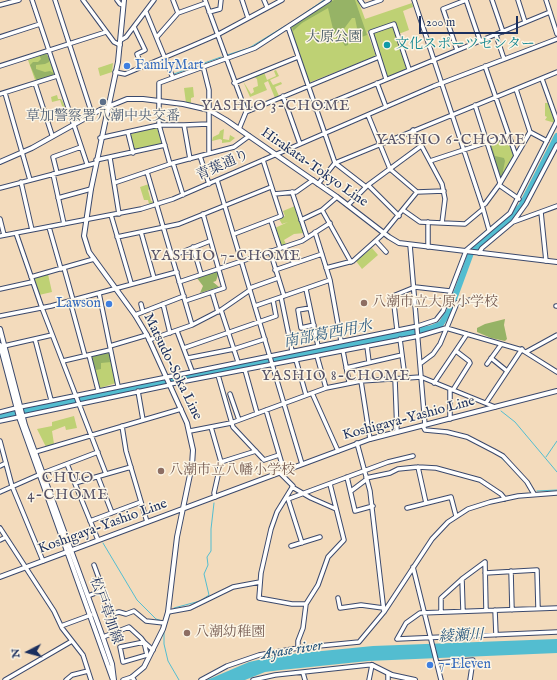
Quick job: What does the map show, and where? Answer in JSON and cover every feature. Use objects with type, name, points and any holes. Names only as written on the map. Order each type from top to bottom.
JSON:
[{"type":"main road","name":"Matsudo-Soka Line","points":[[124,0],[120,43],[115,72],[100,138],[85,220],[85,242],[94,259],[135,315],[149,340],[170,384],[190,432],[193,458],[182,509],[168,612],[153,650],[144,667],[133,678]]},
{"type":"main road","name":"Hirakata-Tokyo Line","points":[[0,162],[22,153],[52,135],[107,107],[133,98],[159,101],[209,110],[337,196],[384,233],[399,242],[410,245],[557,262]]},
{"type":"main road","points":[[0,329],[2,346],[18,408],[70,551]]},
{"type":"main road","name":"Koshigaya-Yashio Line","points":[[0,577],[357,443],[557,392]]},
{"type":"main road","points":[[21,417],[35,452],[41,473]]},
{"type":"main road","name":"松戸草加線","points":[[70,551],[103,637],[112,664],[114,680]]},
{"type":"main road","name":"松戸草加線","points":[[70,551],[90,615],[114,680]]},
{"type":"main road","points":[[372,665],[388,674],[415,680]]},
{"type":"street","points":[[0,5],[18,0]]},
{"type":"street","points":[[32,0],[73,124],[88,164]]},
{"type":"street","points":[[55,0],[92,114]]},
{"type":"street","points":[[83,0],[114,42],[120,43],[154,0]]},
{"type":"street","points":[[117,0],[120,4],[124,5]]},
{"type":"street","points":[[173,0],[178,13]]},
{"type":"street","points":[[209,12],[220,8],[221,0]]},
{"type":"street","points":[[242,0],[248,18]]},
{"type":"street","points":[[264,0],[267,7]]},
{"type":"street","points":[[115,72],[124,74],[165,58],[217,35],[282,0]]},
{"type":"street","points":[[183,195],[165,145],[160,125],[159,83],[255,48],[329,0]]},
{"type":"street","points":[[360,0],[364,6],[380,0]]},
{"type":"street","points":[[414,0],[483,207],[489,230]]},
{"type":"street","points":[[457,50],[443,9],[466,0],[480,41]]},
{"type":"street","points":[[492,0],[503,32]]},
{"type":"street","points":[[518,0],[526,22]]},
{"type":"street","points":[[546,0],[557,34]]},
{"type":"street","points":[[157,37],[178,13],[205,2],[246,112]]},
{"type":"street","points":[[146,12],[173,78]]},
{"type":"street","points":[[315,109],[550,12]]},
{"type":"street","points":[[0,37],[40,24]]},
{"type":"street","points":[[386,79],[371,32],[394,24],[409,69]]},
{"type":"street","points":[[134,26],[145,50],[137,54],[142,67]]},
{"type":"street","points":[[288,27],[334,163],[367,186],[399,216]]},
{"type":"street","points":[[0,66],[106,32]]},
{"type":"street","points":[[496,35],[504,59]]},
{"type":"street","name":"青葉通り","points":[[2,235],[119,214],[157,205],[442,83],[557,39]]},
{"type":"street","points":[[234,83],[298,57]]},
{"type":"street","points":[[239,129],[246,112],[379,57]]},
{"type":"street","points":[[203,66],[209,90],[209,153]]},
{"type":"street","points":[[485,66],[516,156]]},
{"type":"street","points":[[318,184],[334,163],[557,72]]},
{"type":"street","points":[[0,94],[57,76]]},
{"type":"street","points":[[0,412],[98,390],[418,327],[438,318],[467,251],[510,213],[519,199],[557,121],[542,78]]},
{"type":"street","points":[[35,83],[52,135]]},
{"type":"street","points":[[377,83],[386,107]]},
{"type":"street","points":[[516,89],[530,132],[547,141]]},
{"type":"street","points":[[5,93],[30,180]]},
{"type":"street","points":[[283,96],[300,144]]},
{"type":"street","points":[[474,105],[500,184],[519,199]]},
{"type":"street","points":[[368,115],[390,169],[417,192],[444,191]]},
{"type":"street","points":[[100,138],[160,125],[208,124]]},
{"type":"street","points":[[184,125],[190,158]]},
{"type":"street","points":[[413,130],[441,180],[445,199],[442,223]]},
{"type":"street","points":[[403,210],[420,222],[465,224],[483,207],[500,184],[530,132]]},
{"type":"street","points":[[128,133],[132,153]]},
{"type":"street","points":[[430,161],[509,135]]},
{"type":"street","points":[[114,183],[190,158],[234,147],[249,136]]},
{"type":"street","points":[[0,188],[110,158],[165,145]]},
{"type":"street","points":[[477,252],[514,222],[526,204],[557,145]]},
{"type":"street","points":[[348,204],[367,186],[421,146]]},
{"type":"street","points":[[64,224],[58,198],[53,158],[81,147]]},
{"type":"street","points":[[551,157],[557,154]]},
{"type":"street","points":[[200,156],[209,184]]},
{"type":"street","points":[[110,158],[119,214]]},
{"type":"street","points":[[234,234],[271,221],[280,216],[263,160]]},
{"type":"street","points":[[147,172],[192,325]]},
{"type":"street","points":[[217,180],[302,464]]},
{"type":"street","points":[[274,194],[296,192],[313,180]]},
{"type":"street","points":[[21,182],[32,230]]},
{"type":"street","points":[[117,237],[164,228],[271,187]]},
{"type":"street","points":[[58,198],[91,189]]},
{"type":"street","points":[[292,192],[307,237]]},
{"type":"street","points":[[326,268],[350,262],[376,241],[399,216],[417,192]]},
{"type":"street","points":[[301,220],[322,210],[337,196]]},
{"type":"street","points":[[514,222],[557,206]]},
{"type":"street","points":[[322,210],[350,262]]},
{"type":"street","points":[[541,212],[546,261]]},
{"type":"street","points":[[135,315],[163,304],[224,288],[203,214]]},
{"type":"street","points":[[111,215],[131,283]]},
{"type":"street","points":[[0,219],[2,235]]},
{"type":"street","points":[[271,221],[282,247],[294,263]]},
{"type":"street","points":[[428,222],[428,247]]},
{"type":"street","points":[[179,282],[270,252],[307,237],[330,223]]},
{"type":"street","points":[[49,226],[98,390]]},
{"type":"street","points":[[141,232],[154,278]]},
{"type":"street","points":[[315,232],[330,280],[341,341]]},
{"type":"street","points":[[16,233],[32,282],[106,474]]},
{"type":"street","points":[[172,256],[210,241]]},
{"type":"street","points":[[376,241],[386,252]]},
{"type":"street","points":[[410,245],[419,335],[425,430],[467,436],[503,456],[527,482],[534,494]]},
{"type":"street","points":[[193,247],[201,274]]},
{"type":"street","points":[[270,252],[278,278],[292,351]]},
{"type":"street","points":[[275,270],[322,254]]},
{"type":"street","points":[[31,277],[94,259]]},
{"type":"street","points":[[0,316],[42,308],[131,283],[177,272]]},
{"type":"street","points":[[149,340],[192,325],[219,311],[250,289],[278,278]]},
{"type":"street","points":[[255,306],[330,280]]},
{"type":"street","points":[[0,289],[32,282]]},
{"type":"street","points":[[397,330],[394,296],[415,287],[450,291]]},
{"type":"street","points":[[306,289],[318,346]]},
{"type":"street","points":[[212,292],[238,362]]},
{"type":"street","points":[[99,293],[118,386]]},
{"type":"street","points":[[421,363],[437,349],[455,311],[457,303],[474,299]]},
{"type":"street","points":[[184,348],[276,316],[273,300]]},
{"type":"street","points":[[141,304],[143,312]]},
{"type":"street","points":[[163,304],[170,333]]},
{"type":"street","points":[[310,308],[298,310],[301,328],[314,325]]},
{"type":"street","points":[[0,421],[170,384],[343,351],[446,328],[522,350],[557,372]]},
{"type":"street","points":[[177,331],[192,371]]},
{"type":"street","points":[[434,382],[468,334]]},
{"type":"street","points":[[2,346],[52,335]]},
{"type":"street","points":[[63,361],[87,356],[146,335]]},
{"type":"street","points":[[526,352],[557,335]]},
{"type":"street","points":[[35,339],[51,400]]},
{"type":"street","points":[[188,358],[234,349],[264,339]]},
{"type":"street","points":[[400,339],[405,378]]},
{"type":"street","points":[[367,346],[369,362]]},
{"type":"street","points":[[487,364],[500,346]]},
{"type":"street","points":[[486,403],[522,350]]},
{"type":"street","points":[[343,351],[349,382]]},
{"type":"street","points":[[450,419],[451,389],[470,363],[456,351]]},
{"type":"street","points":[[346,368],[402,355]]},
{"type":"street","points":[[318,356],[326,388]]},
{"type":"street","points":[[491,358],[507,371]]},
{"type":"street","points":[[296,360],[306,395]]},
{"type":"street","points":[[244,370],[258,414]]},
{"type":"street","points":[[218,375],[231,423],[264,460],[279,455]]},
{"type":"street","points":[[190,432],[231,423],[326,388],[349,382],[421,377],[495,407]]},
{"type":"street","points":[[394,379],[397,432]]},
{"type":"street","points":[[361,382],[370,439]]},
{"type":"street","points":[[138,391],[143,420]]},
{"type":"street","points":[[312,393],[338,451]]},
{"type":"street","points":[[230,394],[239,420]]},
{"type":"street","points":[[35,452],[91,434],[181,409]]},
{"type":"street","points":[[266,410],[279,455],[282,472],[292,487],[303,494],[336,509]]},
{"type":"street","points":[[122,426],[131,467],[147,522]]},
{"type":"street","points":[[211,427],[221,462],[214,493],[215,497]]},
{"type":"street","points":[[0,441],[12,486],[43,561]]},
{"type":"street","points":[[357,443],[373,506],[384,610]]},
{"type":"street","points":[[221,462],[256,451]]},
{"type":"street","points":[[0,492],[41,473],[98,452]]},
{"type":"street","points":[[302,543],[288,499],[364,471],[413,456]]},
{"type":"street","points":[[0,466],[6,463]]},
{"type":"street","points":[[67,464],[98,540]]},
{"type":"street","points":[[75,484],[131,467]]},
{"type":"street","points":[[351,491],[366,478],[390,473],[398,469],[418,467],[436,468],[480,480],[505,498]]},
{"type":"street","points":[[418,467],[426,503]]},
{"type":"street","points":[[98,476],[112,513]]},
{"type":"street","points":[[347,477],[356,512],[373,506]]},
{"type":"street","points":[[298,648],[298,641],[304,628],[306,604],[318,585],[328,557],[344,540],[330,484]]},
{"type":"street","points":[[292,487],[274,519],[260,582],[260,599],[306,604]]},
{"type":"street","points":[[201,680],[227,666],[248,659],[298,648],[359,642],[384,610],[440,530],[456,516],[478,506],[505,498],[534,494],[557,493]]},
{"type":"street","points":[[407,508],[451,497],[456,516]]},
{"type":"street","points":[[90,521],[141,502]]},
{"type":"street","points":[[0,528],[61,626],[86,660],[91,680]]},
{"type":"street","points":[[0,540],[6,537]]},
{"type":"street","points":[[291,546],[320,537]]},
{"type":"street","points":[[441,612],[441,598],[462,579],[485,562],[486,610]]},
{"type":"street","points":[[94,565],[112,614],[119,612],[126,614],[134,612],[146,621],[164,623]]},
{"type":"street","points":[[413,567],[441,680]]},
{"type":"street","points":[[485,572],[537,570],[538,608]]},
{"type":"street","points":[[511,571],[512,610]]},
{"type":"street","points":[[462,579],[463,611]]},
{"type":"street","points":[[168,612],[190,608],[233,587],[260,582]]},
{"type":"street","points":[[88,596],[103,590]]},
{"type":"street","points":[[338,598],[340,608],[361,605],[384,610]]},
{"type":"street","points":[[557,608],[420,613],[406,623],[397,639],[557,632]]},
{"type":"street","points":[[494,610],[496,634]]},
{"type":"street","points":[[61,626],[90,615]]},
{"type":"street","points":[[103,637],[129,627],[153,650]]},
{"type":"street","points":[[5,680],[72,641]]},
{"type":"street","points":[[144,642],[145,657],[123,662],[120,647],[144,642]]},
{"type":"street","points":[[437,662],[473,660],[470,680]]},
{"type":"street","points":[[253,680],[275,675],[372,665],[369,680]]},
{"type":"street","points":[[66,680],[72,675],[88,670]]},
{"type":"street","points":[[303,673],[305,680]]},
{"type":"street","points":[[388,674],[388,680]]},
{"type":"street","points":[[123,680],[133,678]]},
{"type":"green space","name":"大原公園","points":[[331,0],[358,0],[365,19],[412,3],[413,7],[403,11],[409,30],[396,35],[407,69],[387,77],[371,30],[367,32],[376,56],[308,83],[290,30],[291,27]]},
{"type":"green space","points":[[334,0],[355,0],[367,35],[348,42],[348,45],[345,46],[342,41],[331,34],[333,29],[328,8],[302,23],[293,31],[292,27],[299,21]],"holes":[[[352,18],[355,18],[357,28],[355,32],[349,35],[343,32]]]},
{"type":"green space","points":[[46,53],[55,74],[35,80],[28,60]]},
{"type":"green space","points":[[46,53],[50,60],[49,62],[36,65],[36,69],[45,72],[50,71],[55,74],[37,81],[30,65],[41,59],[39,55]]},
{"type":"green space","points":[[113,63],[112,72],[100,76],[98,68]]},
{"type":"green space","points":[[276,70],[279,76],[270,80],[273,85],[281,82],[282,84],[275,87],[279,96],[275,98],[268,81],[264,83],[267,90],[250,97],[243,81],[251,94],[254,92],[253,88],[258,86],[257,79],[254,77],[264,72],[267,80],[276,76],[274,71]]},
{"type":"green space","points":[[193,87],[194,97],[191,98],[191,104],[186,103],[184,88]]},
{"type":"green space","points":[[57,95],[58,99],[61,99],[63,102],[66,111],[63,112],[64,116],[58,119],[56,111],[63,109],[60,100],[52,102],[51,97]]},
{"type":"green space","points":[[545,103],[548,103],[555,123],[545,120],[547,117],[545,116]]},
{"type":"green space","points":[[157,127],[162,145],[134,151],[130,134]]},
{"type":"green space","points":[[224,129],[223,139],[229,140],[230,135],[235,138],[230,142],[222,143],[222,140],[220,139],[212,141],[213,137]]},
{"type":"green space","points":[[506,137],[514,157],[502,178],[490,143]]},
{"type":"green space","points":[[506,137],[506,140],[493,144],[492,147],[495,156],[504,158],[505,161],[504,173],[500,178],[489,145]]},
{"type":"green space","points":[[149,184],[150,189],[148,190],[151,201],[154,202],[149,204],[148,200],[144,200],[140,187]]},
{"type":"green space","points":[[295,206],[304,233],[294,234],[284,240],[286,244],[281,246],[275,228],[288,222],[282,224],[279,219],[285,216],[283,211]]},
{"type":"green space","points":[[372,248],[378,255],[362,269],[356,261]]},
{"type":"green space","points":[[217,271],[218,275],[216,281],[213,282],[219,287],[200,293],[203,286],[197,278]]},
{"type":"green space","points":[[48,274],[52,292],[39,295],[34,278]]},
{"type":"green space","points":[[505,319],[504,325],[507,339],[505,341],[491,338],[477,332],[477,328],[485,324]]},
{"type":"green space","points":[[109,352],[116,383],[100,388],[91,357]]},
{"type":"green space","points":[[109,353],[111,362],[101,363],[101,369],[96,370],[91,357]]},
{"type":"green space","points":[[74,416],[77,428],[66,430],[65,426],[52,431],[54,444],[46,447],[37,429],[52,426],[52,422]]},
{"type":"water","points":[[557,639],[557,653],[368,661],[265,672],[245,680],[207,680],[249,662],[281,655],[373,646]]},
{"type":"waterway","points":[[289,24],[324,0]]},
{"type":"waterway","points":[[227,55],[249,48],[285,26]]},
{"type":"waterway","points":[[174,74],[221,57]]},
{"type":"waterway","name":"南部葛西用水","points":[[0,417],[111,392],[432,328],[441,324],[450,310],[471,253],[502,226],[521,206],[557,136]]},
{"type":"waterway","points":[[501,411],[515,422],[557,472]]},
{"type":"waterway","points":[[546,457],[557,441]]},
{"type":"waterway","points":[[498,455],[507,463]]},
{"type":"waterway","points":[[537,491],[557,490]]},
{"type":"waterway","points":[[174,608],[200,601],[209,595],[204,574],[208,565],[207,557],[211,551],[211,529],[214,503]]},
{"type":"waterway","points":[[103,543],[137,600],[156,619],[162,621]]},
{"type":"waterway","points":[[164,631],[164,644],[168,661],[179,680]]},
{"type":"place","name":"文化スポーツセンター","points":[[387,45]]},
{"type":"place","name":"FamilyMart","points":[[127,66]]},
{"type":"place","name":"草加警察署八潮中央交番","points":[[103,102]]},
{"type":"place","name":"八潮市立大原小学校","points":[[364,303]]},
{"type":"place","name":"Lawson","points":[[109,304]]},
{"type":"place","name":"八潮市立八幡小学校","points":[[161,471]]},
{"type":"place","name":"八潮幼稚園","points":[[187,633]]},
{"type":"place","name":"7-Eleven","points":[[430,665]]},
{"type":"district","name":"YASHIO 3-CHOME","points":[[276,107]]},
{"type":"district","name":"YASHIO 6-CHOME","points":[[451,141]]},
{"type":"district","name":"YASHIO 7-CHOME","points":[[226,257]]},
{"type":"district","name":"YASHIO 8-CHOME","points":[[336,377]]},
{"type":"district","name":"CHUO 4-CHOME","points":[[68,488]]},
{"type":"water label","name":"綾瀬川","points":[[461,637]]},
{"type":"water label","name":"Ayase river","points":[[292,651]]}]
